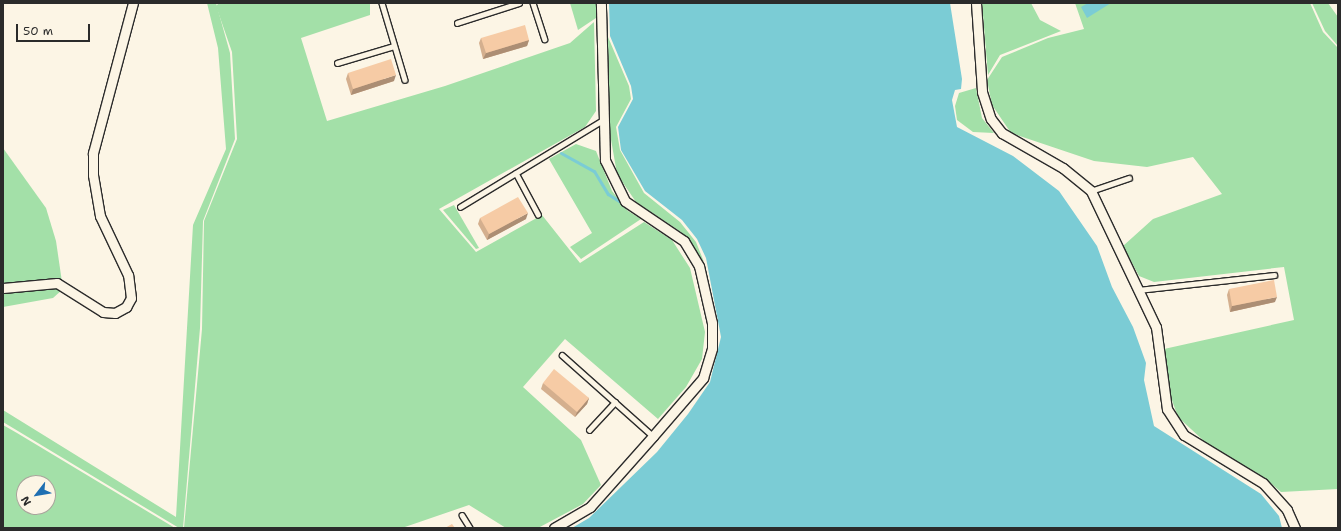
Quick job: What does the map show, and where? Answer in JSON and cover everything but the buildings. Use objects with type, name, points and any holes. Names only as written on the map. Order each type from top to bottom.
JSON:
[{"type":"street","points":[[3,288],[57,283],[103,312],[115,313],[126,307],[131,298],[128,275],[106,235],[93,176],[93,153],[133,3]]},
{"type":"street","points":[[554,528],[590,507],[653,436],[703,378],[712,348],[712,323],[699,266],[684,240],[625,201],[605,160],[601,3]]},
{"type":"street","points":[[976,3],[982,92],[991,119],[1002,133],[1063,168],[1091,191],[1156,327],[1168,409],[1184,435],[1263,483],[1287,510],[1294,528]]},
{"type":"lane","points":[[382,3],[405,80]]},
{"type":"lane","points":[[457,23],[520,3]]},
{"type":"lane","points":[[533,3],[544,39]]},
{"type":"lane","points":[[337,63],[394,46]]},
{"type":"lane","points":[[460,207],[603,120]]},
{"type":"lane","points":[[516,173],[538,214]]},
{"type":"lane","points":[[1091,191],[1129,178]]},
{"type":"lane","points":[[1138,290],[1274,275]]},
{"type":"lane","points":[[562,355],[653,436]]},
{"type":"lane","points":[[589,430],[615,402]]},
{"type":"lane","points":[[462,515],[470,528]]},
{"type":"green space","points":[[207,3],[216,3],[230,53],[235,139],[203,221],[200,328],[183,528],[179,528],[3,422],[3,410],[176,517],[193,225],[226,149],[218,48]]},
{"type":"green space","points":[[219,3],[370,3],[370,15],[301,38],[327,121],[445,86],[570,43],[594,22],[596,111],[585,127],[439,209],[476,252],[542,215],[580,263],[644,222],[672,240],[690,268],[705,332],[702,359],[686,387],[658,419],[565,339],[523,387],[581,440],[601,485],[583,504],[538,528],[506,528],[469,505],[402,528],[184,528],[202,329],[204,221],[237,139],[232,52],[216,6]]},
{"type":"green space","points":[[570,3],[596,3],[596,18],[578,30]]},
{"type":"green space","points":[[982,3],[1031,3],[1040,20],[1061,31],[1000,55],[988,75]]},
{"type":"green space","points":[[1075,3],[1310,3],[1323,32],[1338,48],[1338,489],[1281,492],[1265,478],[1205,442],[1178,417],[1169,392],[1164,349],[1294,320],[1284,267],[1154,282],[1139,276],[1123,246],[1153,219],[1222,194],[1193,157],[1147,167],[1094,161],[1011,133],[992,105],[987,80],[1002,57],[1048,38],[1084,29]]},
{"type":"green space","points":[[1312,3],[1328,3],[1338,17],[1338,46],[1325,31]]},
{"type":"green space","points":[[608,37],[629,86],[631,99],[616,127],[620,150],[644,193],[680,222],[696,242],[704,262],[681,232],[636,202],[617,174],[609,128]]},
{"type":"green space","points":[[976,88],[982,118],[994,133],[973,132],[957,120],[955,106],[959,93]]},
{"type":"green space","points":[[576,144],[596,151],[612,191],[628,211],[641,219],[581,259],[570,247],[592,233],[549,159]]},
{"type":"green space","points":[[3,148],[46,208],[56,241],[63,289],[53,298],[3,307]]},
{"type":"green space","points":[[454,205],[479,248],[476,249],[443,210]]},
{"type":"green space","points":[[3,425],[17,433],[175,528],[3,528]]},
{"type":"water","points":[[609,3],[950,3],[962,79],[961,89],[955,90],[952,100],[957,127],[1013,156],[1059,191],[1097,246],[1112,287],[1133,327],[1146,363],[1144,380],[1154,426],[1261,494],[1279,516],[1282,528],[572,528],[589,518],[657,452],[688,414],[710,382],[721,337],[706,258],[697,239],[682,220],[645,191],[621,150],[618,127],[633,99],[631,86],[610,36]]},
{"type":"water","points":[[1088,3],[1111,3],[1087,18],[1081,7]]},
{"type":"waterway","points":[[561,153],[594,171],[608,194],[622,203]]}]
